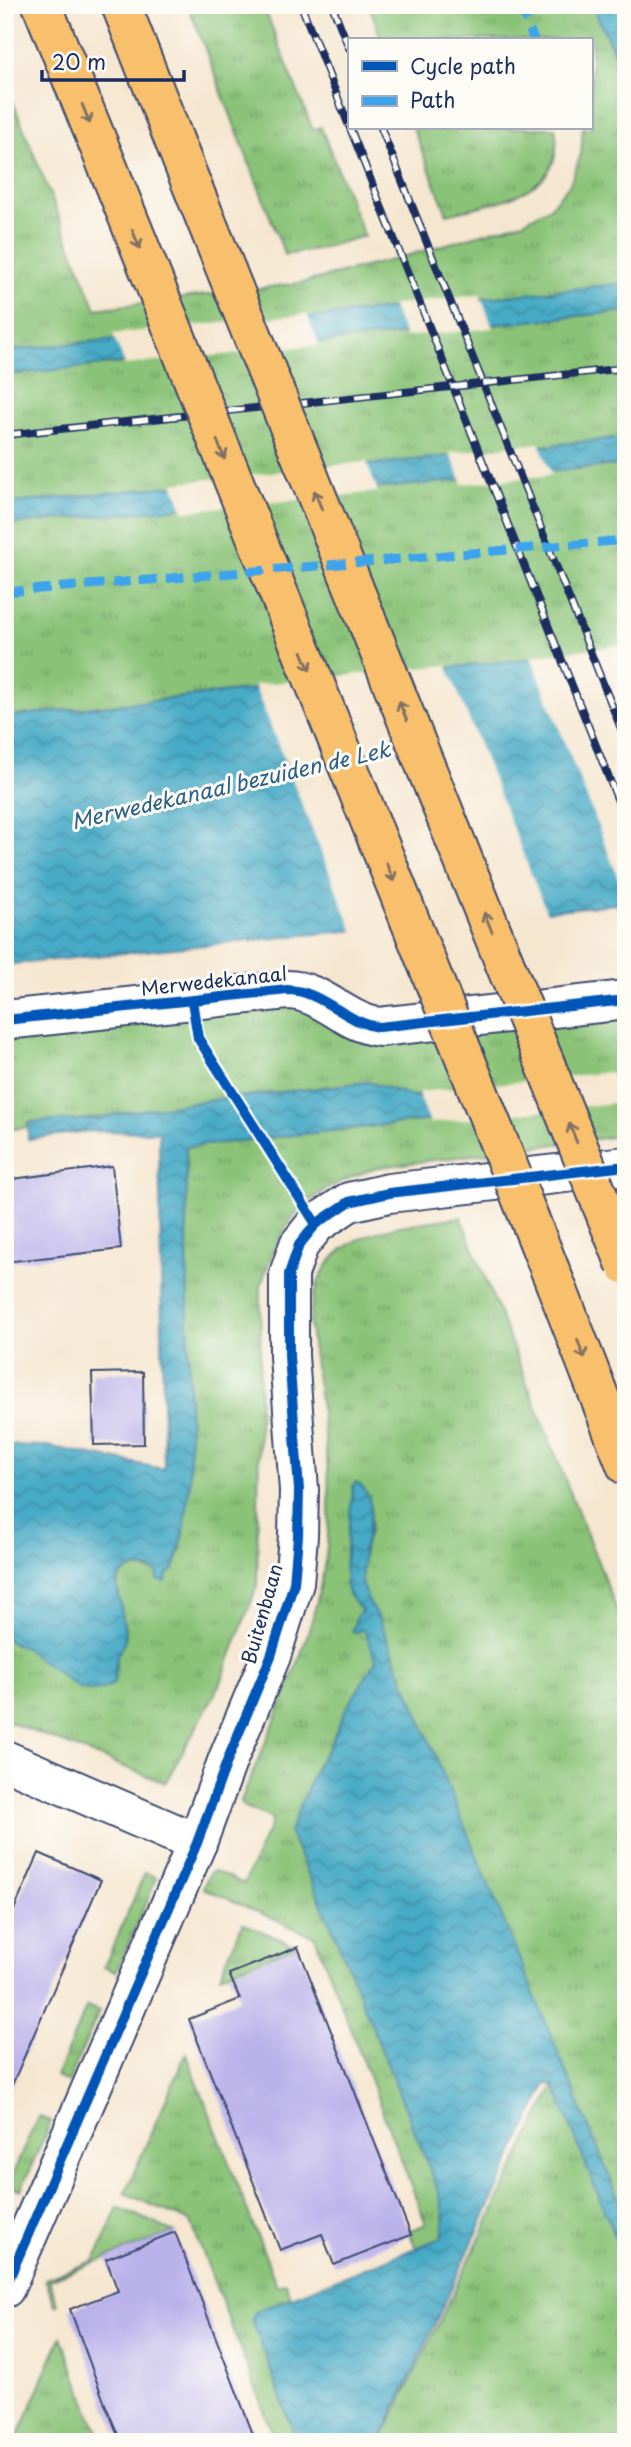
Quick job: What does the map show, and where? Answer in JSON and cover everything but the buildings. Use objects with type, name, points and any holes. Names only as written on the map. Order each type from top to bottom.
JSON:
[{"type":"highway","points":[[42,5],[626,1465]]},
{"type":"highway","points":[[121,5],[626,1265]]},
{"type":"street","name":"Merwedekanaal","points":[[5,1020],[287,990],[310,993],[358,1023],[379,1027],[626,1000]]},
{"type":"street","name":"Buitenbaan","points":[[9,2272],[197,1843],[271,1656],[294,1583],[299,1490],[289,1356],[289,1274],[299,1245],[316,1224],[349,1202],[389,1193],[626,1166]]},
{"type":"street","points":[[5,1760],[197,1843]]},
{"type":"green space","points":[[188,5],[263,5],[313,130],[321,127],[364,236],[285,255]]},
{"type":"green space","points":[[369,5],[592,5],[626,78],[626,283],[5,351],[5,82],[96,309],[301,283],[523,222],[550,207],[570,184],[581,154],[583,130],[592,130],[592,38],[381,38]]},
{"type":"green space","points":[[414,130],[555,130],[556,150],[550,168],[539,181],[524,192],[506,199],[447,214]]},
{"type":"green space","points":[[626,311],[626,437],[5,504],[5,375]]},
{"type":"green space","points":[[626,464],[626,648],[5,717],[5,525]]},
{"type":"green space","points":[[299,1002],[359,1037],[626,1011],[626,1073],[413,1096],[367,1082],[204,1101],[5,1130],[5,1036]]},
{"type":"green space","points":[[622,1099],[626,1107],[626,1135],[380,1167],[334,1185],[302,1208],[289,1223],[269,1261],[261,1286],[257,1586],[220,1685],[165,1783],[5,1720],[5,1639],[114,1682],[117,1655],[126,1636],[117,1585],[119,1577],[138,1568],[169,1574],[174,1569],[180,1551],[190,1479],[186,1147]]},
{"type":"green space","points":[[461,1217],[626,1633],[626,2442],[381,2442],[554,2085],[379,1619],[364,1595],[362,1568],[371,1523],[353,1486],[348,1594],[362,1611],[360,1629],[365,1631],[376,1661],[347,1707],[329,1747],[317,1765],[290,1832],[332,1927],[434,2180],[443,2209],[441,2238],[416,2248],[409,2231],[426,2224],[315,1937],[203,1888],[210,1872],[215,1871],[244,1884],[273,1819],[243,1806],[241,1801],[298,1663],[310,1627],[326,1555],[329,1494],[326,1446],[310,1327],[314,1295],[324,1270],[339,1252],[358,1240],[405,1225]]},
{"type":"green space","points":[[145,1873],[156,1877],[116,1972],[104,1967]]},
{"type":"green space","points":[[243,1923],[296,1946],[297,1946],[220,1975]]},
{"type":"green space","points":[[87,2006],[99,2011],[68,2083],[56,2077]]},
{"type":"green space","points":[[186,2053],[277,2286],[286,2283],[291,2296],[252,2319],[297,2442],[276,2442],[191,2222],[125,2193]]},
{"type":"green space","points":[[38,2116],[51,2121],[21,2190],[8,2185]]},
{"type":"green space","points":[[118,2207],[174,2232],[49,2280],[58,2304],[55,2305],[45,2279],[95,2260]]},
{"type":"green space","points":[[61,2337],[102,2442],[16,2442]]},
{"type":"water","points":[[592,5],[625,5],[626,78]]},
{"type":"water","points":[[626,283],[626,311],[5,375],[5,351]]},
{"type":"water","points":[[626,437],[626,464],[5,525],[5,504]]},
{"type":"water","name":"Merwedekanaal bezuiden de Lek","points":[[626,648],[626,903],[5,965],[5,717]]},
{"type":"water","points":[[626,1073],[626,1098],[186,1147],[190,1479],[184,1533],[174,1569],[167,1575],[166,1582],[157,1580],[158,1574],[143,1568],[133,1569],[119,1577],[117,1585],[126,1636],[117,1655],[114,1682],[102,1689],[79,1688],[23,1647],[5,1639],[5,1445],[47,1446],[164,1469],[159,1132],[89,1131],[28,1139],[28,1122],[102,1119],[120,1113],[204,1101],[368,1082],[413,1096]]},
{"type":"water","points":[[356,1482],[368,1495],[370,1503],[370,1521],[362,1559],[364,1591],[379,1619],[626,2217],[626,2265],[554,2085],[546,2084],[380,2442],[297,2442],[252,2319],[254,2312],[441,2238],[444,2219],[427,2162],[332,1927],[289,1832],[317,1765],[329,1747],[347,1707],[376,1661],[365,1631],[352,1631],[357,1616],[362,1611],[349,1595],[346,1584],[347,1541],[353,1486]]},
{"type":"pier","points":[[480,295],[493,328],[405,337],[392,305]]},
{"type":"pier","points":[[307,314],[319,345],[125,365],[113,334]]},
{"type":"pier","points":[[539,443],[552,475],[463,484],[450,453]]},
{"type":"pier","points":[[366,462],[378,492],[184,511],[173,483]]},
{"type":"pier","points":[[620,645],[626,660],[626,897],[531,656]]},
{"type":"pier","points":[[447,665],[548,916],[354,933],[254,685]]},
{"type":"pier","points":[[611,1072],[623,1102],[430,1123],[418,1092]]},
{"type":"railway","points":[[301,5],[348,123]]},
{"type":"railway","points":[[332,5],[348,45]]},
{"type":"railway","points":[[351,130],[626,821]]},
{"type":"railway","points":[[382,130],[626,741]]},
{"type":"railway","points":[[5,435],[626,368]]},
{"type":"marked path","points":[[520,5],[533,38]]},
{"type":"marked path","points":[[5,592],[626,540]]},
{"type":"cycle path","points":[[5,1020],[287,990],[311,995],[355,1020],[379,1027],[626,1000]]},
{"type":"cycle path","points":[[192,1001],[198,1038],[316,1224]]},
{"type":"cycle path","points":[[5,2288],[197,1843],[271,1656],[294,1583],[299,1490],[289,1356],[289,1274],[299,1245],[316,1224],[349,1202],[389,1193],[626,1166]]}]
